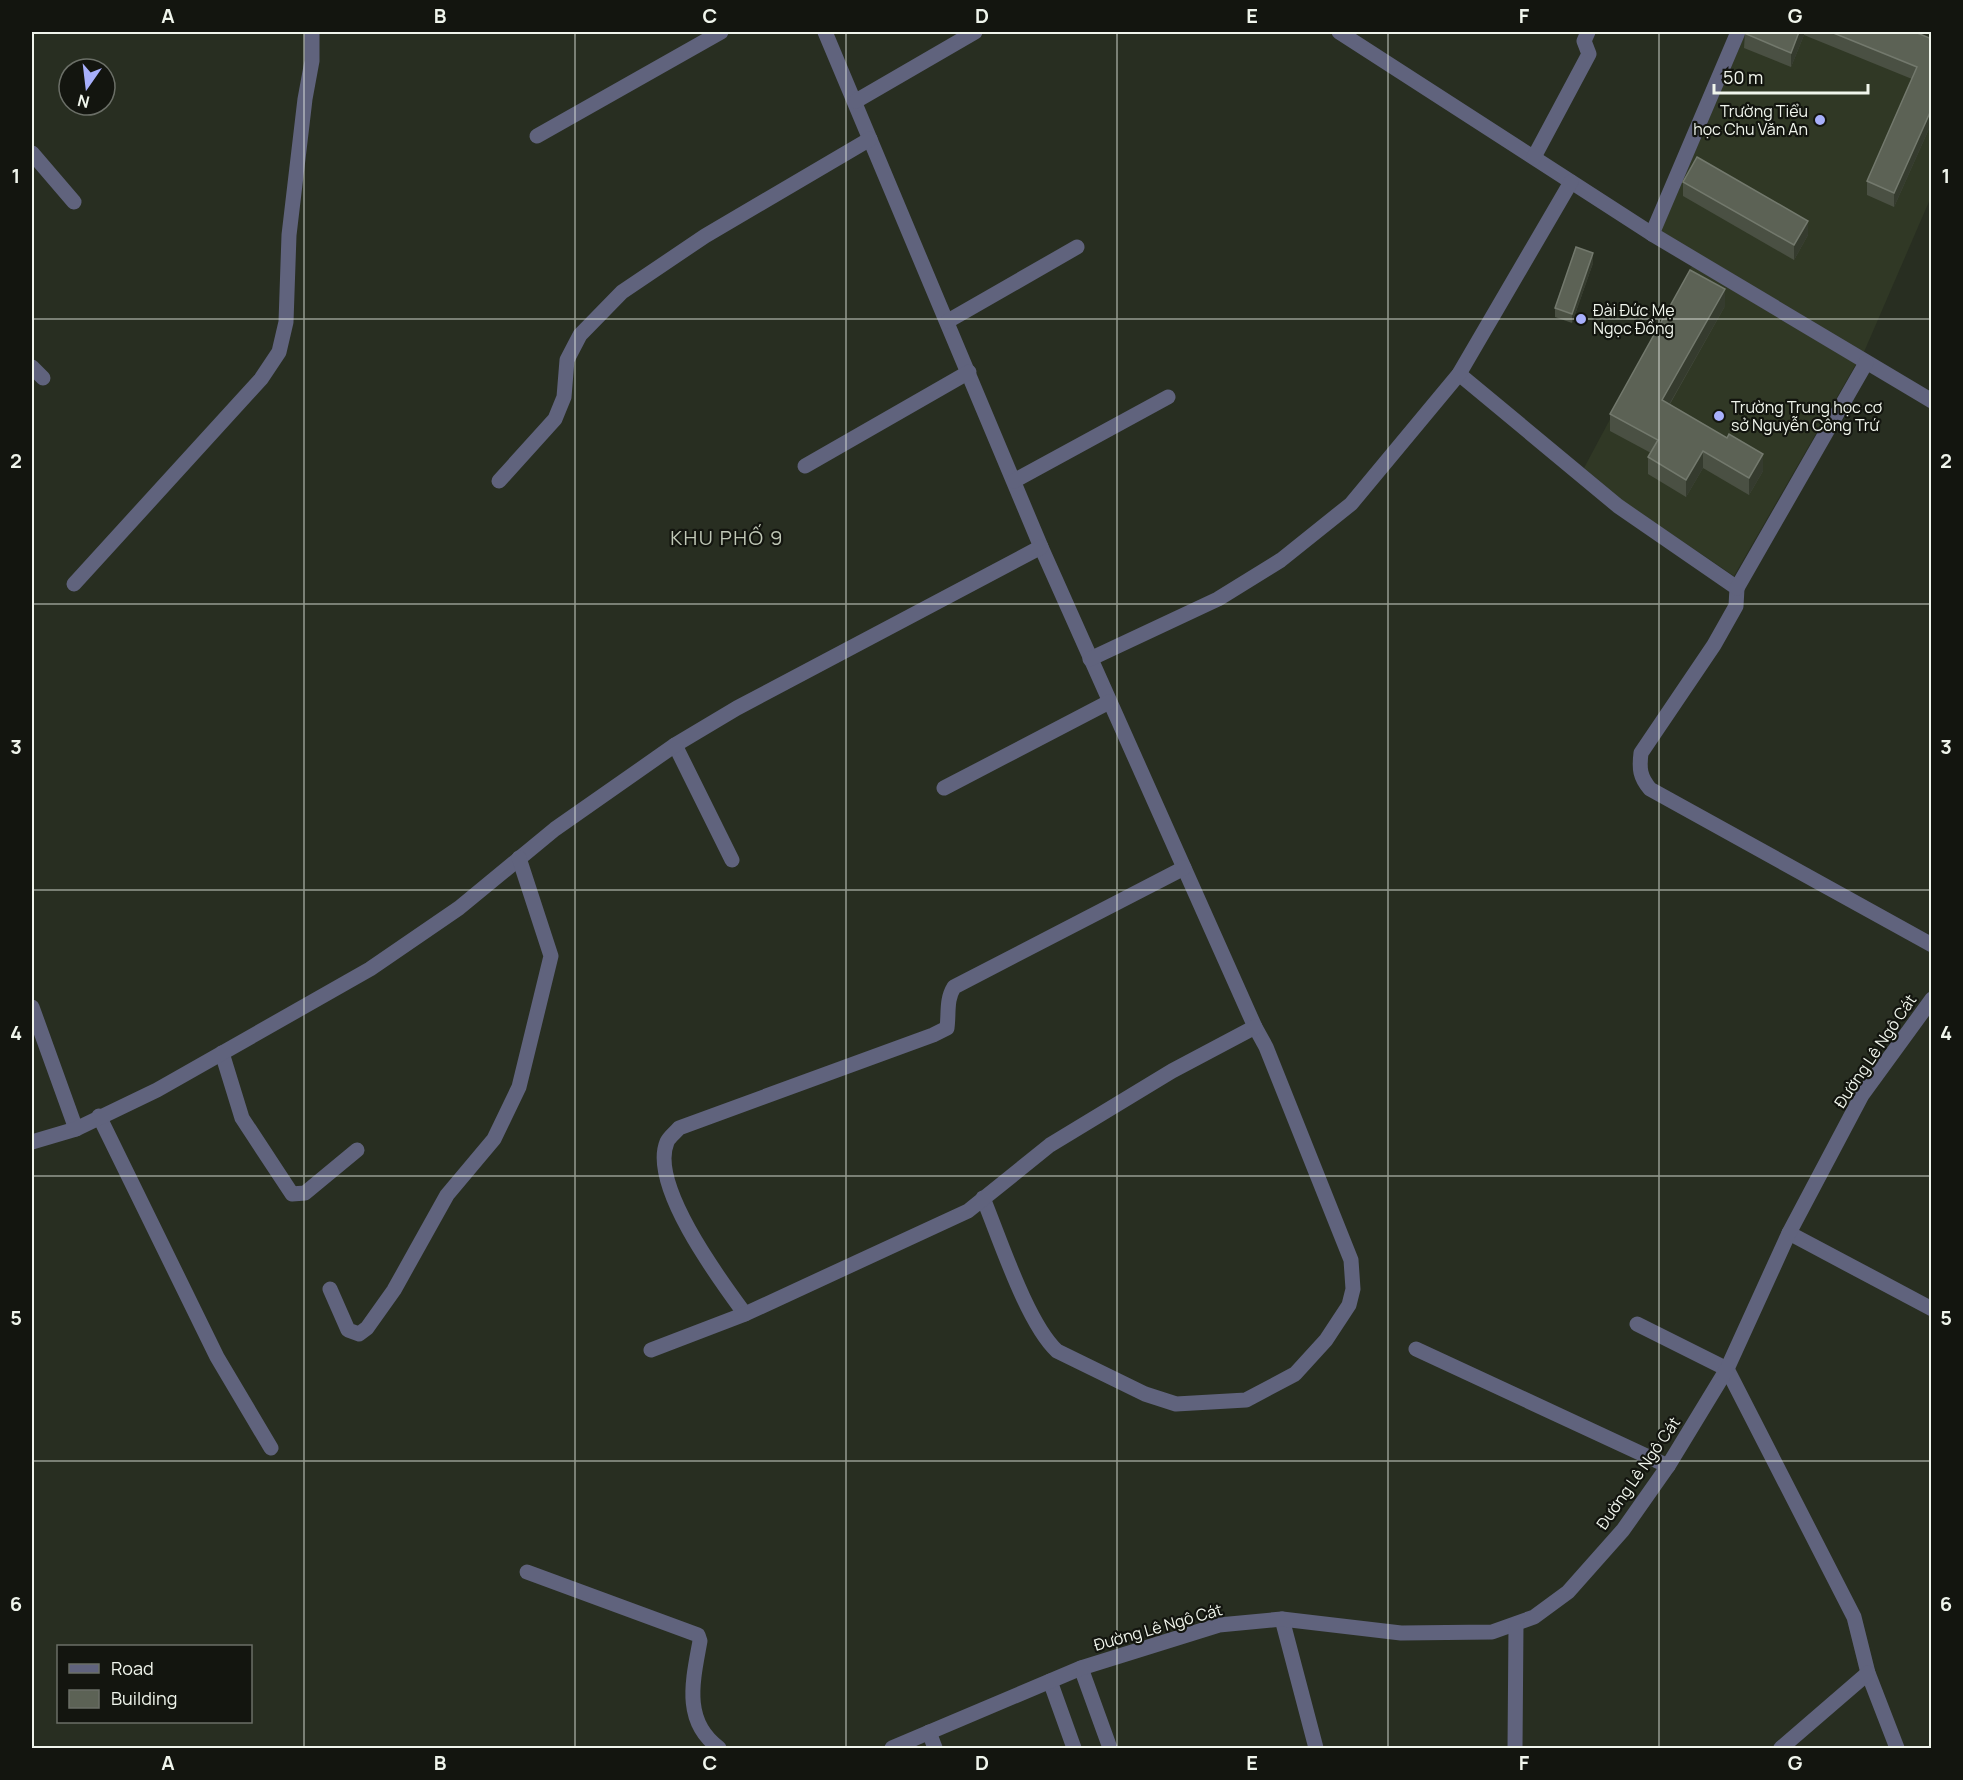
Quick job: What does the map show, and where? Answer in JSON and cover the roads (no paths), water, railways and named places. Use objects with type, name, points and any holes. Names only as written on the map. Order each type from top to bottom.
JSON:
[{"type":"street","points":[[74,584],[261,379],[279,352],[286,322],[289,235],[304,99],[312,61],[312,32]]},
{"type":"street","points":[[537,136],[721,32]]},
{"type":"street","points":[[825,32],[1041,547],[1255,1027],[1266,1047],[1351,1260],[1353,1289],[1349,1305],[1326,1340],[1295,1374],[1246,1400],[1176,1404],[1145,1394],[1057,1351],[1046,1341],[1029,1308],[983,1198]]},
{"type":"street","points":[[856,102],[975,32]]},
{"type":"street","points":[[1339,32],[1652,234],[1932,401]]},
{"type":"street","points":[[1534,157],[1589,54],[1584,41],[1588,32]]},
{"type":"street","points":[[1652,234],[1738,32]]},
{"type":"street","points":[[499,481],[555,418],[564,397],[567,360],[580,335],[622,292],[705,236],[870,139]]},
{"type":"street","points":[[32,153],[75,202]]},
{"type":"street","points":[[1090,659],[1218,599],[1281,560],[1352,504],[1459,374],[1571,182]]},
{"type":"street","points":[[948,321],[1077,247]]},
{"type":"street","points":[[1866,363],[1737,588],[1736,606],[1714,645],[1641,753],[1639,769],[1642,780],[1650,789],[1932,945]]},
{"type":"street","points":[[32,367],[43,378]]},
{"type":"street","points":[[805,466],[969,372]]},
{"type":"street","points":[[1459,374],[1618,506],[1720,574],[1737,588]]},
{"type":"street","points":[[1014,481],[1168,397]]},
{"type":"street","points":[[32,1142],[75,1129],[157,1090],[370,969],[459,908],[555,829],[675,745],[738,708],[1041,547]]},
{"type":"street","points":[[944,788],[1109,702]]},
{"type":"street","points":[[675,745],[732,860]]},
{"type":"street","points":[[330,1289],[348,1330],[360,1334],[367,1328],[394,1290],[447,1195],[494,1139],[509,1112],[519,1086],[551,956],[519,858]]},
{"type":"street","points":[[745,1314],[712,1269],[668,1190],[665,1157],[667,1142],[679,1128],[947,1028],[950,1011],[947,998],[954,987],[1184,868]]},
{"type":"street","name":"Đường Lê Ngô Cát","points":[[892,1749],[1081,1668],[1219,1625],[1282,1619],[1401,1633],[1492,1632],[1534,1617],[1568,1592],[1623,1530],[1668,1466],[1727,1369],[1790,1233],[1862,1095],[1932,999]]},
{"type":"street","points":[[32,1007],[75,1129]]},
{"type":"street","points":[[651,1350],[745,1314],[968,1211],[1050,1145],[1172,1071],[1255,1027]]},
{"type":"street","points":[[222,1053],[242,1118],[292,1194],[305,1193],[357,1150]]},
{"type":"street","points":[[99,1116],[217,1357],[271,1448]]},
{"type":"street","points":[[1790,1233],[1932,1309]]},
{"type":"street","points":[[1637,1324],[1727,1369],[1854,1617],[1868,1672],[1897,1749]]},
{"type":"street","points":[[1416,1349],[1668,1466]]},
{"type":"street","points":[[527,1572],[698,1635],[700,1641],[691,1688],[693,1709],[699,1724],[719,1749]]},
{"type":"street","points":[[1282,1619],[1316,1749]]},
{"type":"street","points":[[1515,1749],[1516,1624]]},
{"type":"street","points":[[1081,1668],[1110,1749]]},
{"type":"street","points":[[1781,1749],[1868,1672]]},
{"type":"street","points":[[1050,1680],[1074,1749]]},
{"type":"street","points":[[929,1732],[935,1749]]},
{"type":"place","name":"Trường Tiểu học Chu Văn An","points":[[1820,120]]},
{"type":"place","name":"Đài Đức Mẹ Ngọc Đồng","points":[[1581,319]]},
{"type":"place","name":"Trường Trung học cơ sở Nguyễn Công Trứ","points":[[1719,416]]},
{"type":"district","name":"KHU PHỐ 9","points":[[727,537]]}]
